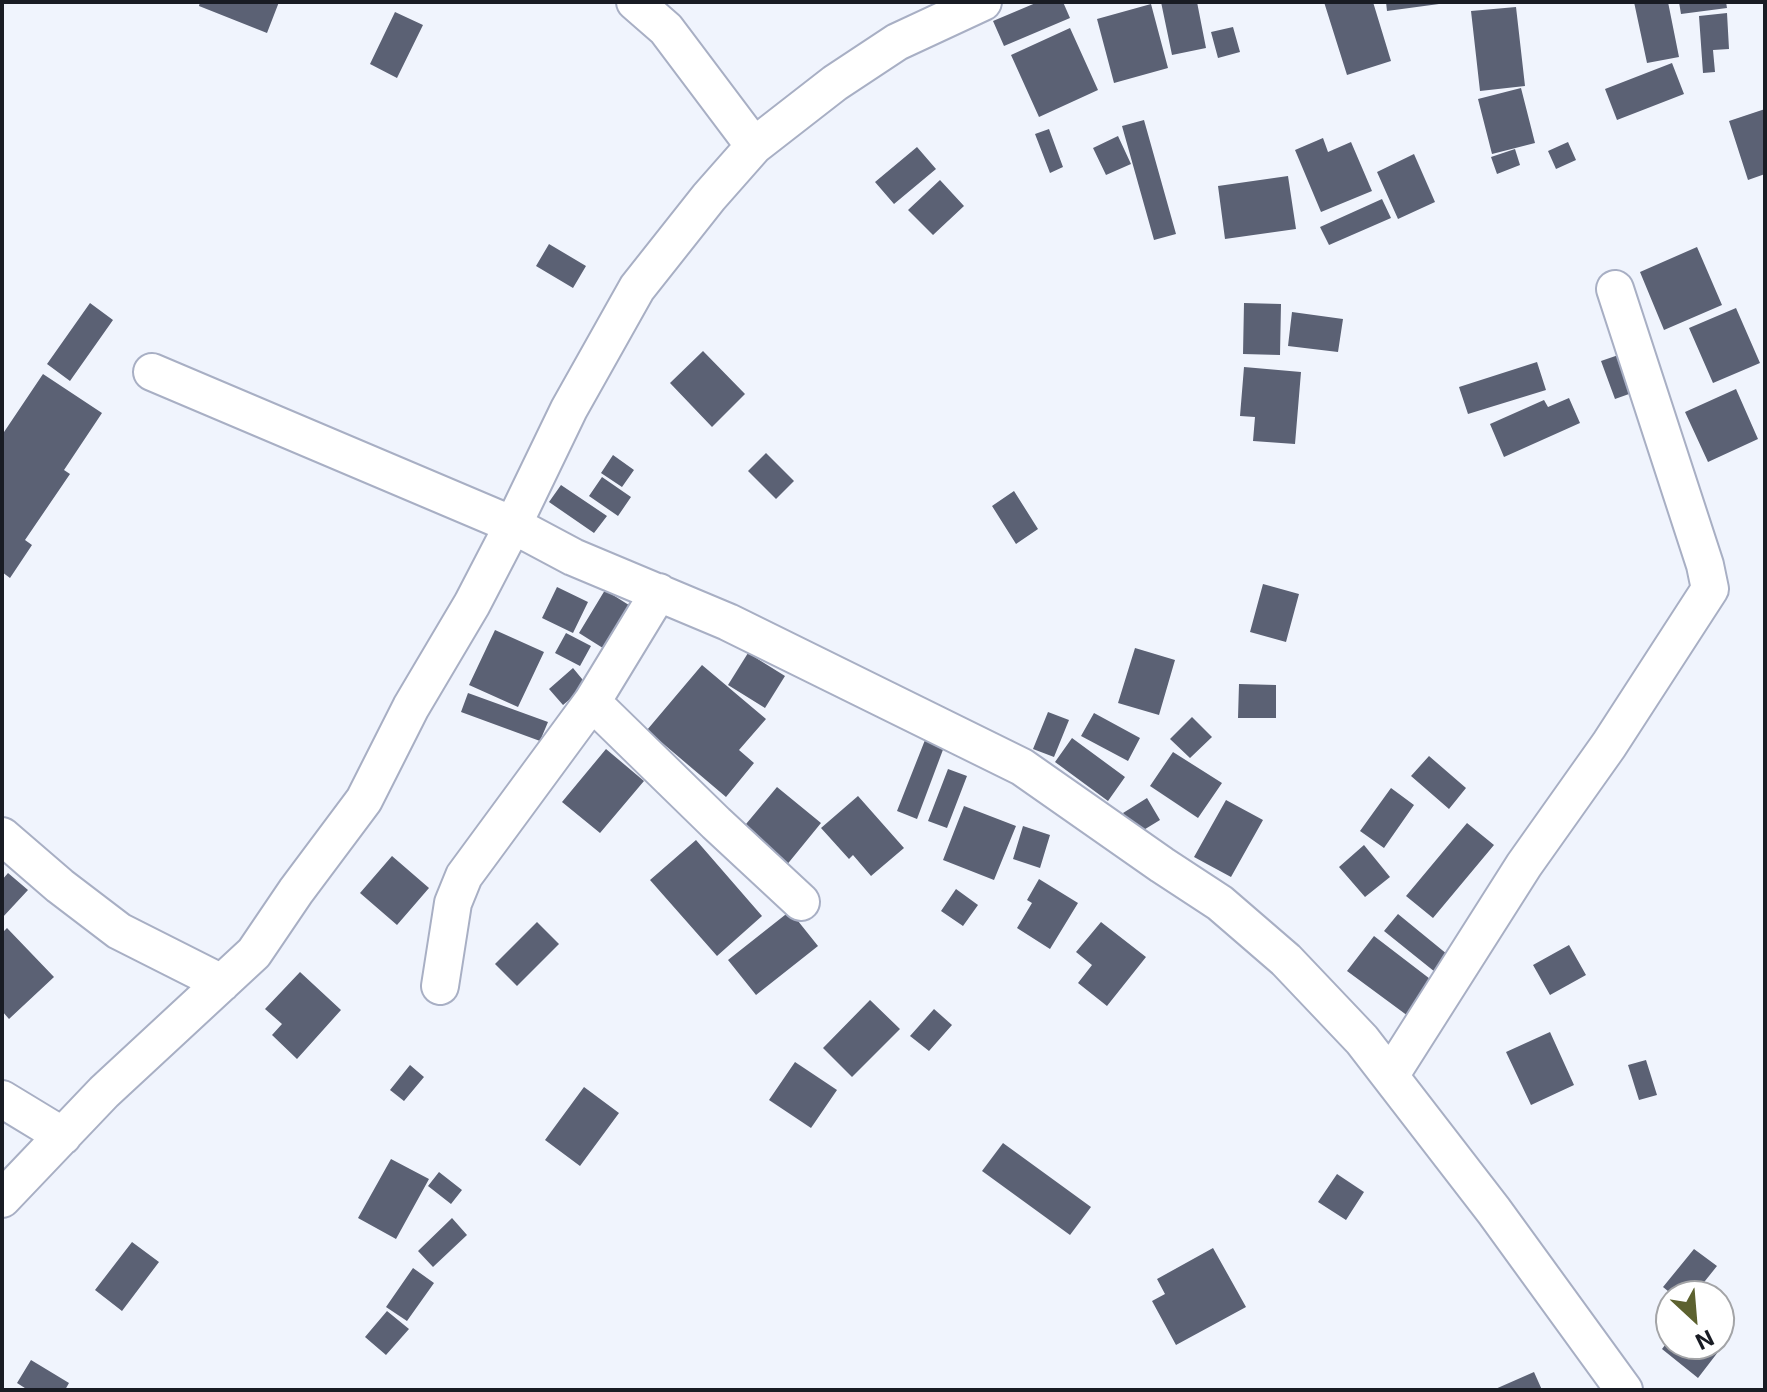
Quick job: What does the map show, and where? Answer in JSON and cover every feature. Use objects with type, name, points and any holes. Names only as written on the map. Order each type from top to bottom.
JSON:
[{"type":"street","points":[[635,2],[666,29],[754,146]]},
{"type":"street","points":[[2,1199],[104,1092],[254,953],[364,800],[411,707],[472,604],[569,409],[637,288],[709,197],[754,146],[835,83],[897,42],[983,2]]},
{"type":"street","points":[[1390,1076],[1524,865],[1609,745],[1710,589],[1705,565],[1615,289]]},
{"type":"street","points":[[152,372],[513,525],[573,557],[728,622],[1022,767],[1220,903],[1286,960],[1362,1040],[1494,1211],[1624,1390]]},
{"type":"street","points":[[440,986],[453,903],[464,876],[592,702],[659,592]]},
{"type":"street","points":[[592,702],[801,902]]},
{"type":"street","points":[[2,836],[119,931],[222,983]]},
{"type":"street","points":[[2,1099],[63,1136]]},
{"type":"building","points":[[200,2],[279,2],[267,33],[199,6]]},
{"type":"building","points":[[1038,2],[1063,2],[1070,18],[1004,46],[993,21]]},
{"type":"building","points":[[1161,2],[1197,2],[1206,48],[1172,55]]},
{"type":"building","points":[[1324,2],[1373,2],[1391,61],[1347,75]]},
{"type":"building","points":[[1386,2],[1439,2],[1439,4],[1387,11]]},
{"type":"building","points":[[1634,2],[1668,2],[1679,57],[1647,63]]},
{"type":"building","points":[[1679,2],[1726,2],[1727,8],[1681,14]]},
{"type":"building","points":[[1151,4],[1168,68],[1114,83],[1097,19]]},
{"type":"building","points":[[1516,7],[1525,86],[1480,91],[1471,11]]},
{"type":"building","points":[[395,12],[423,25],[397,78],[370,64]]},
{"type":"building","points":[[1727,13],[1729,49],[1713,50],[1715,72],[1703,73],[1699,16]]},
{"type":"building","points":[[1233,27],[1240,52],[1218,58],[1211,32]]},
{"type":"building","points":[[1070,28],[1098,90],[1039,117],[1011,55]]},
{"type":"building","points":[[1672,63],[1684,94],[1617,120],[1605,89]]},
{"type":"building","points":[[1521,88],[1535,143],[1492,154],[1478,99]]},
{"type":"building","points":[[1765,109],[1765,174],[1748,180],[1729,121]]},
{"type":"building","points":[[1144,120],[1176,234],[1154,240],[1122,126]]},
{"type":"building","points":[[1049,129],[1063,167],[1050,173],[1035,134]]},
{"type":"building","points":[[1118,136],[1131,164],[1106,175],[1093,148]]},
{"type":"building","points":[[1323,138],[1328,152],[1351,142],[1372,191],[1321,212],[1295,150]]},
{"type":"building","points":[[1568,142],[1576,160],[1556,169],[1548,151]]},
{"type":"building","points":[[917,147],[936,169],[894,204],[875,182]]},
{"type":"building","points":[[1515,149],[1520,165],[1497,174],[1491,157]]},
{"type":"building","points":[[1414,154],[1435,202],[1398,219],[1377,172]]},
{"type":"building","points":[[1288,176],[1296,229],[1225,239],[1218,186]]},
{"type":"building","points":[[940,180],[964,206],[933,235],[908,210]]},
{"type":"building","points":[[1382,199],[1391,218],[1329,245],[1320,227]]},
{"type":"building","points":[[549,244],[586,266],[573,288],[536,266]]},
{"type":"building","points":[[1697,247],[1722,305],[1664,330],[1640,272]]},
{"type":"building","points":[[90,303],[113,320],[70,381],[47,364]]},
{"type":"building","points":[[1244,303],[1281,304],[1280,355],[1243,354]]},
{"type":"building","points":[[1736,308],[1760,363],[1713,383],[1689,328]]},
{"type":"building","points":[[1292,312],[1343,319],[1338,352],[1288,346]]},
{"type":"building","points":[[703,351],[745,394],[712,427],[670,383]]},
{"type":"building","points":[[1630,351],[1643,389],[1615,399],[1601,361]]},
{"type":"building","points":[[1537,362],[1546,390],[1468,414],[1459,387]]},
{"type":"building","points":[[1244,367],[1301,372],[1295,444],[1253,441],[1255,417],[1240,416]]},
{"type":"building","points":[[43,374],[102,413],[64,470],[70,474],[25,540],[32,545],[10,578],[2,572],[2,435]]},
{"type":"building","points":[[1736,389],[1758,439],[1708,462],[1685,412]]},
{"type":"building","points":[[1569,398],[1580,423],[1504,457],[1490,424],[1544,400],[1548,407]]},
{"type":"building","points":[[766,453],[794,481],[776,499],[748,471]]},
{"type":"building","points":[[613,455],[634,470],[622,487],[601,473]]},
{"type":"building","points":[[602,477],[631,497],[618,516],[589,496]]},
{"type":"building","points":[[561,485],[607,516],[594,533],[549,502]]},
{"type":"building","points":[[1014,491],[1038,529],[1016,544],[992,506]]},
{"type":"building","points":[[1263,584],[1299,594],[1286,642],[1250,632]]},
{"type":"building","points":[[557,587],[588,602],[573,633],[542,618]]},
{"type":"building","points":[[605,590],[632,607],[606,650],[579,633]]},
{"type":"building","points":[[495,630],[544,652],[518,707],[469,685]]},
{"type":"building","points":[[566,633],[591,646],[580,666],[555,653]]},
{"type":"building","points":[[1135,648],[1175,660],[1159,715],[1118,703]]},
{"type":"building","points":[[748,653],[785,676],[765,708],[728,685]]},
{"type":"building","points":[[702,665],[766,719],[739,750],[754,763],[726,797],[647,730]]},
{"type":"building","points":[[573,668],[587,685],[563,705],[549,689]]},
{"type":"building","points":[[1239,684],[1276,685],[1276,718],[1238,718]]},
{"type":"building","points":[[468,693],[548,722],[540,741],[461,712]]},
{"type":"building","points":[[1048,712],[1069,720],[1054,757],[1033,749]]},
{"type":"building","points":[[1094,713],[1140,738],[1128,761],[1081,736]]},
{"type":"building","points":[[1192,717],[1212,737],[1190,758],[1170,739]]},
{"type":"building","points":[[1072,738],[1125,777],[1108,801],[1055,762]]},
{"type":"building","points":[[925,740],[944,747],[917,819],[897,811]]},
{"type":"building","points":[[606,749],[644,781],[600,833],[562,802]]},
{"type":"building","points":[[1173,752],[1222,783],[1198,818],[1150,786]]},
{"type":"building","points":[[1429,756],[1466,788],[1449,809],[1411,776]]},
{"type":"building","points":[[948,769],[967,776],[947,828],[928,821]]},
{"type":"building","points":[[777,787],[821,823],[781,872],[736,836]]},
{"type":"building","points":[[1391,788],[1414,805],[1384,848],[1360,831]]},
{"type":"building","points":[[858,796],[904,848],[871,876],[853,855],[849,859],[821,828]]},
{"type":"building","points":[[1147,798],[1160,820],[1137,834],[1123,813]]},
{"type":"building","points":[[1226,800],[1263,820],[1231,877],[1194,857]]},
{"type":"building","points":[[964,806],[1016,826],[994,880],[943,860]]},
{"type":"building","points":[[1467,823],[1494,845],[1433,918],[1406,896]]},
{"type":"building","points":[[1023,826],[1050,835],[1040,868],[1013,859]]},
{"type":"building","points":[[696,840],[762,916],[717,956],[650,880]]},
{"type":"building","points":[[1364,845],[1390,877],[1365,897],[1339,867]]},
{"type":"building","points":[[392,856],[429,888],[397,925],[360,893]]},
{"type":"building","points":[[8,873],[28,890],[2,918],[2,880]]},
{"type":"building","points":[[1039,879],[1078,903],[1050,949],[1017,928],[1032,903],[1027,900]]},
{"type":"building","points":[[956,889],[978,905],[963,926],[941,911]]},
{"type":"building","points":[[790,911],[818,946],[756,995],[728,960]]},
{"type":"building","points":[[1398,914],[1453,959],[1440,976],[1384,931]]},
{"type":"building","points":[[537,922],[559,944],[517,986],[495,964]]},
{"type":"building","points":[[1101,922],[1146,957],[1107,1006],[1078,983],[1092,965],[1076,952]]},
{"type":"building","points":[[7,928],[54,977],[9,1019],[2,1011],[2,933]]},
{"type":"building","points":[[1374,936],[1434,982],[1408,1016],[1347,971]]},
{"type":"building","points":[[1569,945],[1586,975],[1550,995],[1533,965]]},
{"type":"building","points":[[300,972],[341,1010],[297,1059],[272,1035],[282,1024],[265,1009]]},
{"type":"building","points":[[870,1000],[900,1029],[852,1077],[823,1048]]},
{"type":"building","points":[[934,1009],[952,1025],[929,1051],[910,1036]]},
{"type":"building","points":[[1550,1032],[1574,1085],[1531,1105],[1506,1052]]},
{"type":"building","points":[[1646,1060],[1657,1095],[1639,1100],[1628,1065]]},
{"type":"building","points":[[795,1062],[837,1090],[811,1128],[769,1100]]},
{"type":"building","points":[[410,1065],[424,1077],[404,1101],[390,1090]]},
{"type":"building","points":[[584,1087],[619,1113],[580,1166],[545,1140]]},
{"type":"building","points":[[1003,1143],[1091,1207],[1070,1235],[982,1171]]},
{"type":"building","points":[[391,1159],[429,1179],[396,1239],[358,1218]]},
{"type":"building","points":[[439,1172],[462,1190],[451,1204],[428,1186]]},
{"type":"building","points":[[1337,1174],[1364,1192],[1346,1220],[1318,1202]]},
{"type":"building","points":[[452,1218],[467,1235],[433,1267],[418,1251]]},
{"type":"building","points":[[132,1242],[159,1262],[122,1311],[95,1290]]},
{"type":"building","points":[[1213,1248],[1246,1307],[1176,1345],[1152,1301],[1165,1294],[1157,1279]]},
{"type":"building","points":[[1694,1249],[1717,1266],[1706,1280],[1669,1280]]},
{"type":"building","points":[[413,1268],[434,1283],[407,1321],[386,1307]]},
{"type":"building","points":[[387,1311],[409,1329],[386,1355],[365,1337]]},
{"type":"building","points":[[31,1360],[69,1383],[65,1390],[28,1390],[17,1383]]},
{"type":"building","points":[[1676,1360],[1712,1360],[1698,1378]]},
{"type":"building","points":[[1534,1372],[1542,1390],[1493,1390]]}]
